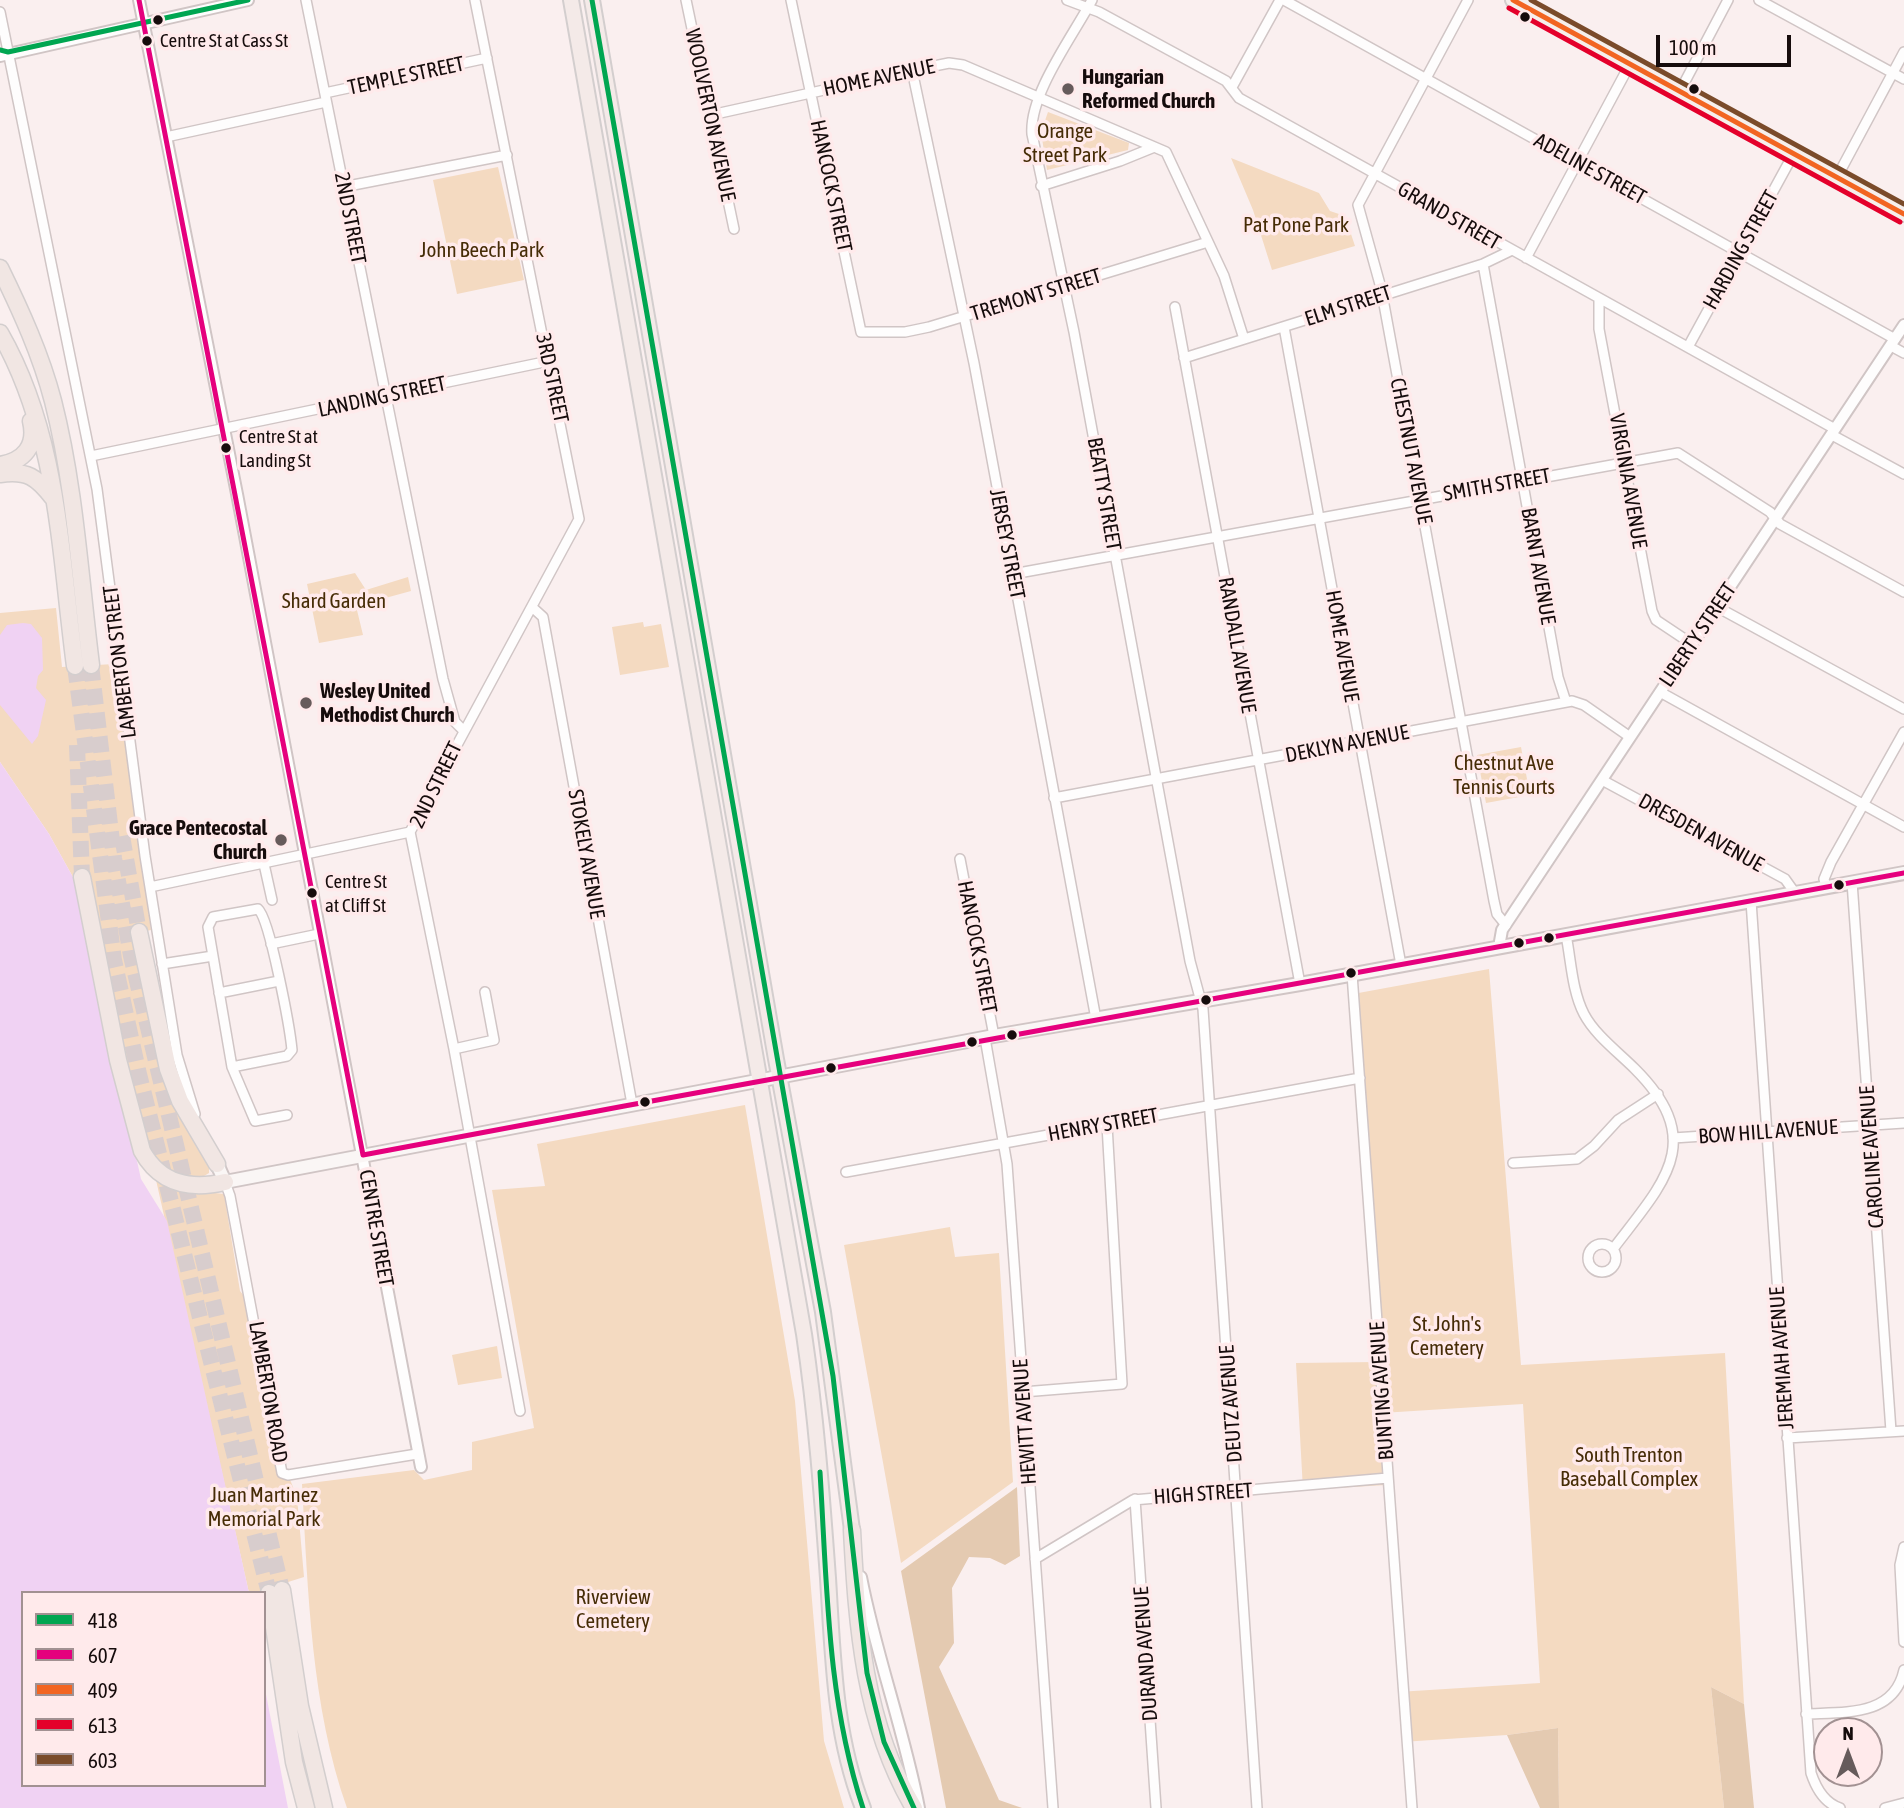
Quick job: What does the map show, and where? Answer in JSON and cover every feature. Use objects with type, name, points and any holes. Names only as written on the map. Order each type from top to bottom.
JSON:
[{"type":"highway","points":[[570,0],[814,1405],[838,1717],[850,1773],[863,1808]]},
{"type":"highway","points":[[592,0],[833,1376],[852,1530],[862,1655],[873,1709],[890,1759],[917,1808]]},
{"type":"highway","points":[[0,268],[34,342],[55,413],[64,456],[83,665],[53,499],[48,456],[33,401],[0,333]]},
{"type":"highway","points":[[0,465],[19,460],[33,442],[33,431],[19,385],[16,362]]},
{"type":"highway","points":[[0,474],[27,473],[34,476],[53,499]]},
{"type":"highway","points":[[82,877],[118,1060],[142,1151],[147,1160],[168,1179],[190,1186],[225,1182]]},
{"type":"highway","points":[[139,932],[168,1069],[180,1101],[217,1164]]},
{"type":"highway","points":[[306,1808],[294,1762],[275,1592],[324,1808]]},
{"type":"main road","points":[[1519,2],[1904,214]]},
{"type":"main road","points":[[225,1182],[989,1037],[1300,984],[1904,873]]},
{"type":"main road","name":"LAMBERTON STREET","points":[[217,1164],[225,1182]]},
{"type":"street","name":"CENTRE STREET","points":[[139,0],[224,429],[421,1467]]},
{"type":"street","points":[[3,53],[248,0]]},
{"type":"street","name":"2ND STREET","points":[[306,0],[450,709],[455,722],[463,730],[410,832],[454,1049],[520,1411]]},
{"type":"street","name":"3RD STREET","points":[[463,730],[533,608],[579,519],[475,0]]},
{"type":"street","name":"WOOLVERTON AVENUE","points":[[687,0],[734,229]]},
{"type":"street","name":"HANCOCK STREET","points":[[791,0],[861,332]]},
{"type":"street","name":"GRAND STREET","points":[[1067,0],[1087,10],[1099,12],[1232,87],[1239,98],[1510,251],[1688,347],[1904,474]]},
{"type":"street","name":"BEATTY STREET","points":[[1092,0],[1038,99],[1031,126],[1041,186],[1074,332],[1199,1001]]},
{"type":"street","points":[[1232,87],[1282,0]]},
{"type":"street","name":"ADELINE STREET","points":[[1282,0],[1740,252],[1893,342],[1904,353]]},
{"type":"street","name":"CHESTNUT AVENUE","points":[[1468,0],[1358,205],[1383,295],[1494,901],[1497,914],[1506,925]]},
{"type":"street","points":[[1679,91],[1728,0]]},
{"type":"street","points":[[1759,0],[1904,79]]},
{"type":"street","name":"LAMBERTON STREET","points":[[0,12],[3,53],[91,456],[110,575],[150,887],[183,1080],[217,1164]]},
{"type":"street","points":[[1838,177],[1904,52]]},
{"type":"street","name":"TEMPLE STREET","points":[[166,137],[487,58]]},
{"type":"street","name":"HOME AVENUE","points":[[711,115],[912,70],[955,63],[1163,151],[1169,157],[1227,285],[1244,339]]},
{"type":"street","points":[[1526,258],[1630,64]]},
{"type":"street","name":"JERSEY STREET","points":[[912,70],[964,318],[1096,1019]]},
{"type":"street","points":[[1041,186],[1152,148]]},
{"type":"street","name":"HARDING STREET","points":[[1688,347],[1794,153]]},
{"type":"street","points":[[343,187],[507,155]]},
{"type":"street","name":"TREMONT STREET","points":[[861,332],[913,331],[964,318],[1208,242]]},
{"type":"street","name":"ELM STREET","points":[[1184,358],[1483,264],[1510,251]]},
{"type":"street","name":"BARNT AVENUE","points":[[1483,264],[1558,677],[1566,702]]},
{"type":"street","name":"VIRGINIA AVENUE","points":[[1599,299],[1600,329],[1654,617],[1692,644]]},
{"type":"street","name":"RANDALL AVENUE","points":[[1175,307],[1300,984]]},
{"type":"street","name":"LIBERTY STREET","points":[[1499,947],[1500,934],[1904,325]]},
{"type":"street","name":"HOME AVENUE","points":[[1284,327],[1401,965]]},
{"type":"street","name":"LANDING STREET","points":[[91,456],[549,361]]},
{"type":"street","name":"SMITH STREET","points":[[1013,574],[1672,453],[1683,454],[1769,512],[1776,520],[1904,592]]},
{"type":"street","points":[[1717,607],[1904,709]]},
{"type":"street","name":"STOKELY AVENUE","points":[[533,608],[543,617],[632,1104]]},
{"type":"street","points":[[1660,692],[1904,827]]},
{"type":"street","points":[[1566,702],[1577,701],[1630,737]]},
{"type":"street","name":"DEKLYN AVENUE","points":[[1054,798],[1566,702]]},
{"type":"street","points":[[1826,887],[1827,872],[1904,732]]},
{"type":"street","name":"DRESDEN AVENUE","points":[[1602,780],[1785,879],[1795,893]]},
{"type":"street","points":[[150,887],[410,832]]},
{"type":"street","name":"HANCOCK STREET","points":[[960,859],[989,1037]]},
{"type":"street","points":[[264,864],[272,900]]},
{"type":"street","name":"CAROLINE AVENUE","points":[[1852,882],[1891,1432]]},
{"type":"street","name":"JEREMIAH AVENUE","points":[[1751,901],[1811,1773],[1820,1793],[1834,1807]]},
{"type":"street","points":[[232,1067],[286,1056],[292,1050],[271,944],[262,913],[253,909],[209,920],[208,927],[232,1067],[255,1121],[286,1115]]},
{"type":"street","points":[[271,944],[319,934]]},
{"type":"street","points":[[1566,935],[1583,1012],[1593,1028],[1658,1094],[1668,1112],[1673,1138],[1670,1166],[1664,1179],[1613,1249]]},
{"type":"street","points":[[162,964],[213,956]]},
{"type":"street","name":"BUNTING AVENUE","points":[[1352,974],[1412,1808]]},
{"type":"street","points":[[219,992],[279,981]]},
{"type":"street","points":[[454,1049],[494,1040],[485,992]]},
{"type":"street","name":"DEUTZ AVENUE","points":[[1199,1001],[1203,1009],[1257,1808]]},
{"type":"street","name":"HEWITT AVENUE","points":[[989,1037],[1005,1143],[1054,1808]]},
{"type":"street","name":"HENRY STREET","points":[[846,1172],[1360,1078]]},
{"type":"street","points":[[1513,1163],[1577,1159],[1594,1146],[1618,1120],[1658,1094]]},
{"type":"street","name":"BOW HILL AVENUE","points":[[1673,1138],[1904,1123]]},
{"type":"street","points":[[1023,1392],[1122,1384],[1107,1125]]},
{"type":"street","name":"LAMBERTON STREET","points":[[225,1182],[253,1307]]},
{"type":"street","name":"LAMBERTON ROAD","points":[[253,1307],[282,1473],[288,1475],[417,1454]]},
{"type":"street","points":[[1787,1438],[1904,1431]]},
{"type":"street","name":"HIGH STREET","points":[[1035,1559],[1135,1499],[1388,1478]]},
{"type":"street","name":"DURAND AVENUE","points":[[1135,1499],[1156,1808]]},
{"type":"street","points":[[852,1530],[870,1620],[905,1736],[917,1808]]},
{"type":"street","points":[[1904,1547],[1900,1565],[1904,1642]]},
{"type":"street","points":[[1806,1714],[1858,1712],[1876,1707],[1893,1693],[1904,1670]]},
{"type":"street","points":[[1885,1808],[1904,1802]]},
{"type":"green space","name":"Orange Street Park","points":[[1048,112],[1129,143],[1128,150],[1047,170],[1041,132]]},
{"type":"green space","name":"Pat Pone Park","points":[[1231,158],[1319,193],[1330,211],[1345,216],[1355,246],[1272,270],[1253,210]]},
{"type":"green space","name":"John Beech Park","points":[[498,167],[524,280],[457,294],[433,180]]},
{"type":"green space","name":"Shard Garden","points":[[355,573],[366,590],[408,577],[411,591],[356,606],[363,635],[319,643],[307,584]]},
{"type":"green space","points":[[56,608],[62,667],[114,664],[151,930],[135,933],[156,1033],[209,1164],[209,1173],[196,1181],[159,1167],[138,1131],[91,877],[74,879],[49,834],[0,762],[0,613]]},
{"type":"green space","points":[[643,622],[644,627],[661,624],[669,667],[620,675],[612,627]]},
{"type":"green space","name":"Chestnut Ave Tennis Courts","points":[[1521,747],[1530,795],[1486,803],[1477,755]]},
{"type":"green space","points":[[1489,969],[1521,1365],[1725,1353],[1744,1704],[1711,1687],[1724,1808],[1559,1808],[1558,1728],[1507,1735],[1402,1742],[1398,1692],[1540,1683],[1523,1404],[1382,1413],[1386,1485],[1303,1490],[1296,1363],[1377,1362],[1353,994]]},
{"type":"green space","name":"Riverview Cemetery","points":[[745,1105],[795,1401],[824,1741],[844,1808],[347,1808],[326,1730],[313,1648],[302,1484],[414,1470],[424,1480],[472,1470],[472,1442],[534,1428],[492,1190],[545,1186],[537,1144]]},
{"type":"green space","name":"Juan Martinez Memorial Park","points":[[156,1180],[180,1189],[224,1194],[240,1291],[253,1307],[277,1447],[297,1497],[304,1577],[259,1591],[249,1591]]},
{"type":"green space","points":[[950,1227],[955,1257],[999,1253],[1013,1482],[901,1563],[844,1245]]},
{"type":"green space","points":[[497,1346],[502,1378],[458,1385],[452,1355]]},
{"type":"shaded area","points":[[31,624],[42,638],[43,670],[38,676],[36,688],[46,700],[38,736],[32,744],[0,705],[0,635],[7,625]]},
{"type":"shaded area","points":[[0,762],[49,834],[74,879],[141,1179],[167,1221],[249,1591],[21,1591],[21,1787],[266,1787],[266,1694],[288,1808],[0,1808]]},
{"type":"shaded area","points":[[1017,1487],[1020,1556],[1005,1565],[990,1558],[969,1557],[952,1588],[954,1643],[939,1667],[999,1800],[1022,1808],[946,1808],[901,1571]]},
{"type":"shaded area","points":[[1711,1687],[1744,1704],[1754,1808],[1724,1808]]},
{"type":"shaded area","points":[[1558,1728],[1559,1808],[1540,1808],[1507,1735]]},
{"type":"tunnel","points":[[91,665],[114,858],[131,956],[282,1590]]},
{"type":"tunnel","points":[[75,666],[114,960],[138,1070],[269,1593]]},
{"type":"tunnel","points":[[77,745],[82,877]]},
{"type":"tunnel","points":[[122,836],[139,932]]},
{"type":"transit line","name":"607","points":[[139,0],[363,1155],[1904,873]]},
{"type":"transit line","name":"418","points":[[0,50],[8,52],[248,0]]},
{"type":"transit line","name":"418","points":[[592,0],[833,1376],[867,1673],[884,1742],[914,1808]]},
{"type":"transit line","name":"409","points":[[1513,0],[1904,214]]},
{"type":"transit line","name":"603","points":[[1531,0],[1904,204]]},
{"type":"transit line","name":"613","points":[[1509,8],[1900,222]]},
{"type":"transit line","name":"418","points":[[820,1472],[835,1684],[851,1767],[863,1808]]},
{"type":"place","name":"Centre St at Cass St","points":[[147,41]]},
{"type":"place","name":"Hungarian Reformed Church","points":[[1068,89]]},
{"type":"place","name":"Centre St at Landing St","points":[[226,448]]},
{"type":"place","name":"Wesley United Methodist Church","points":[[306,703]]},
{"type":"place","name":"Grace Pentecostal Church","points":[[281,840]]},
{"type":"place","name":"Centre St at Cliff St","points":[[312,893]]},
{"type":"park label","name":"St. John's Cemetery","points":[[1447,1336]]},
{"type":"park label","name":"South Trenton Baseball Complex","points":[[1629,1467]]}]
